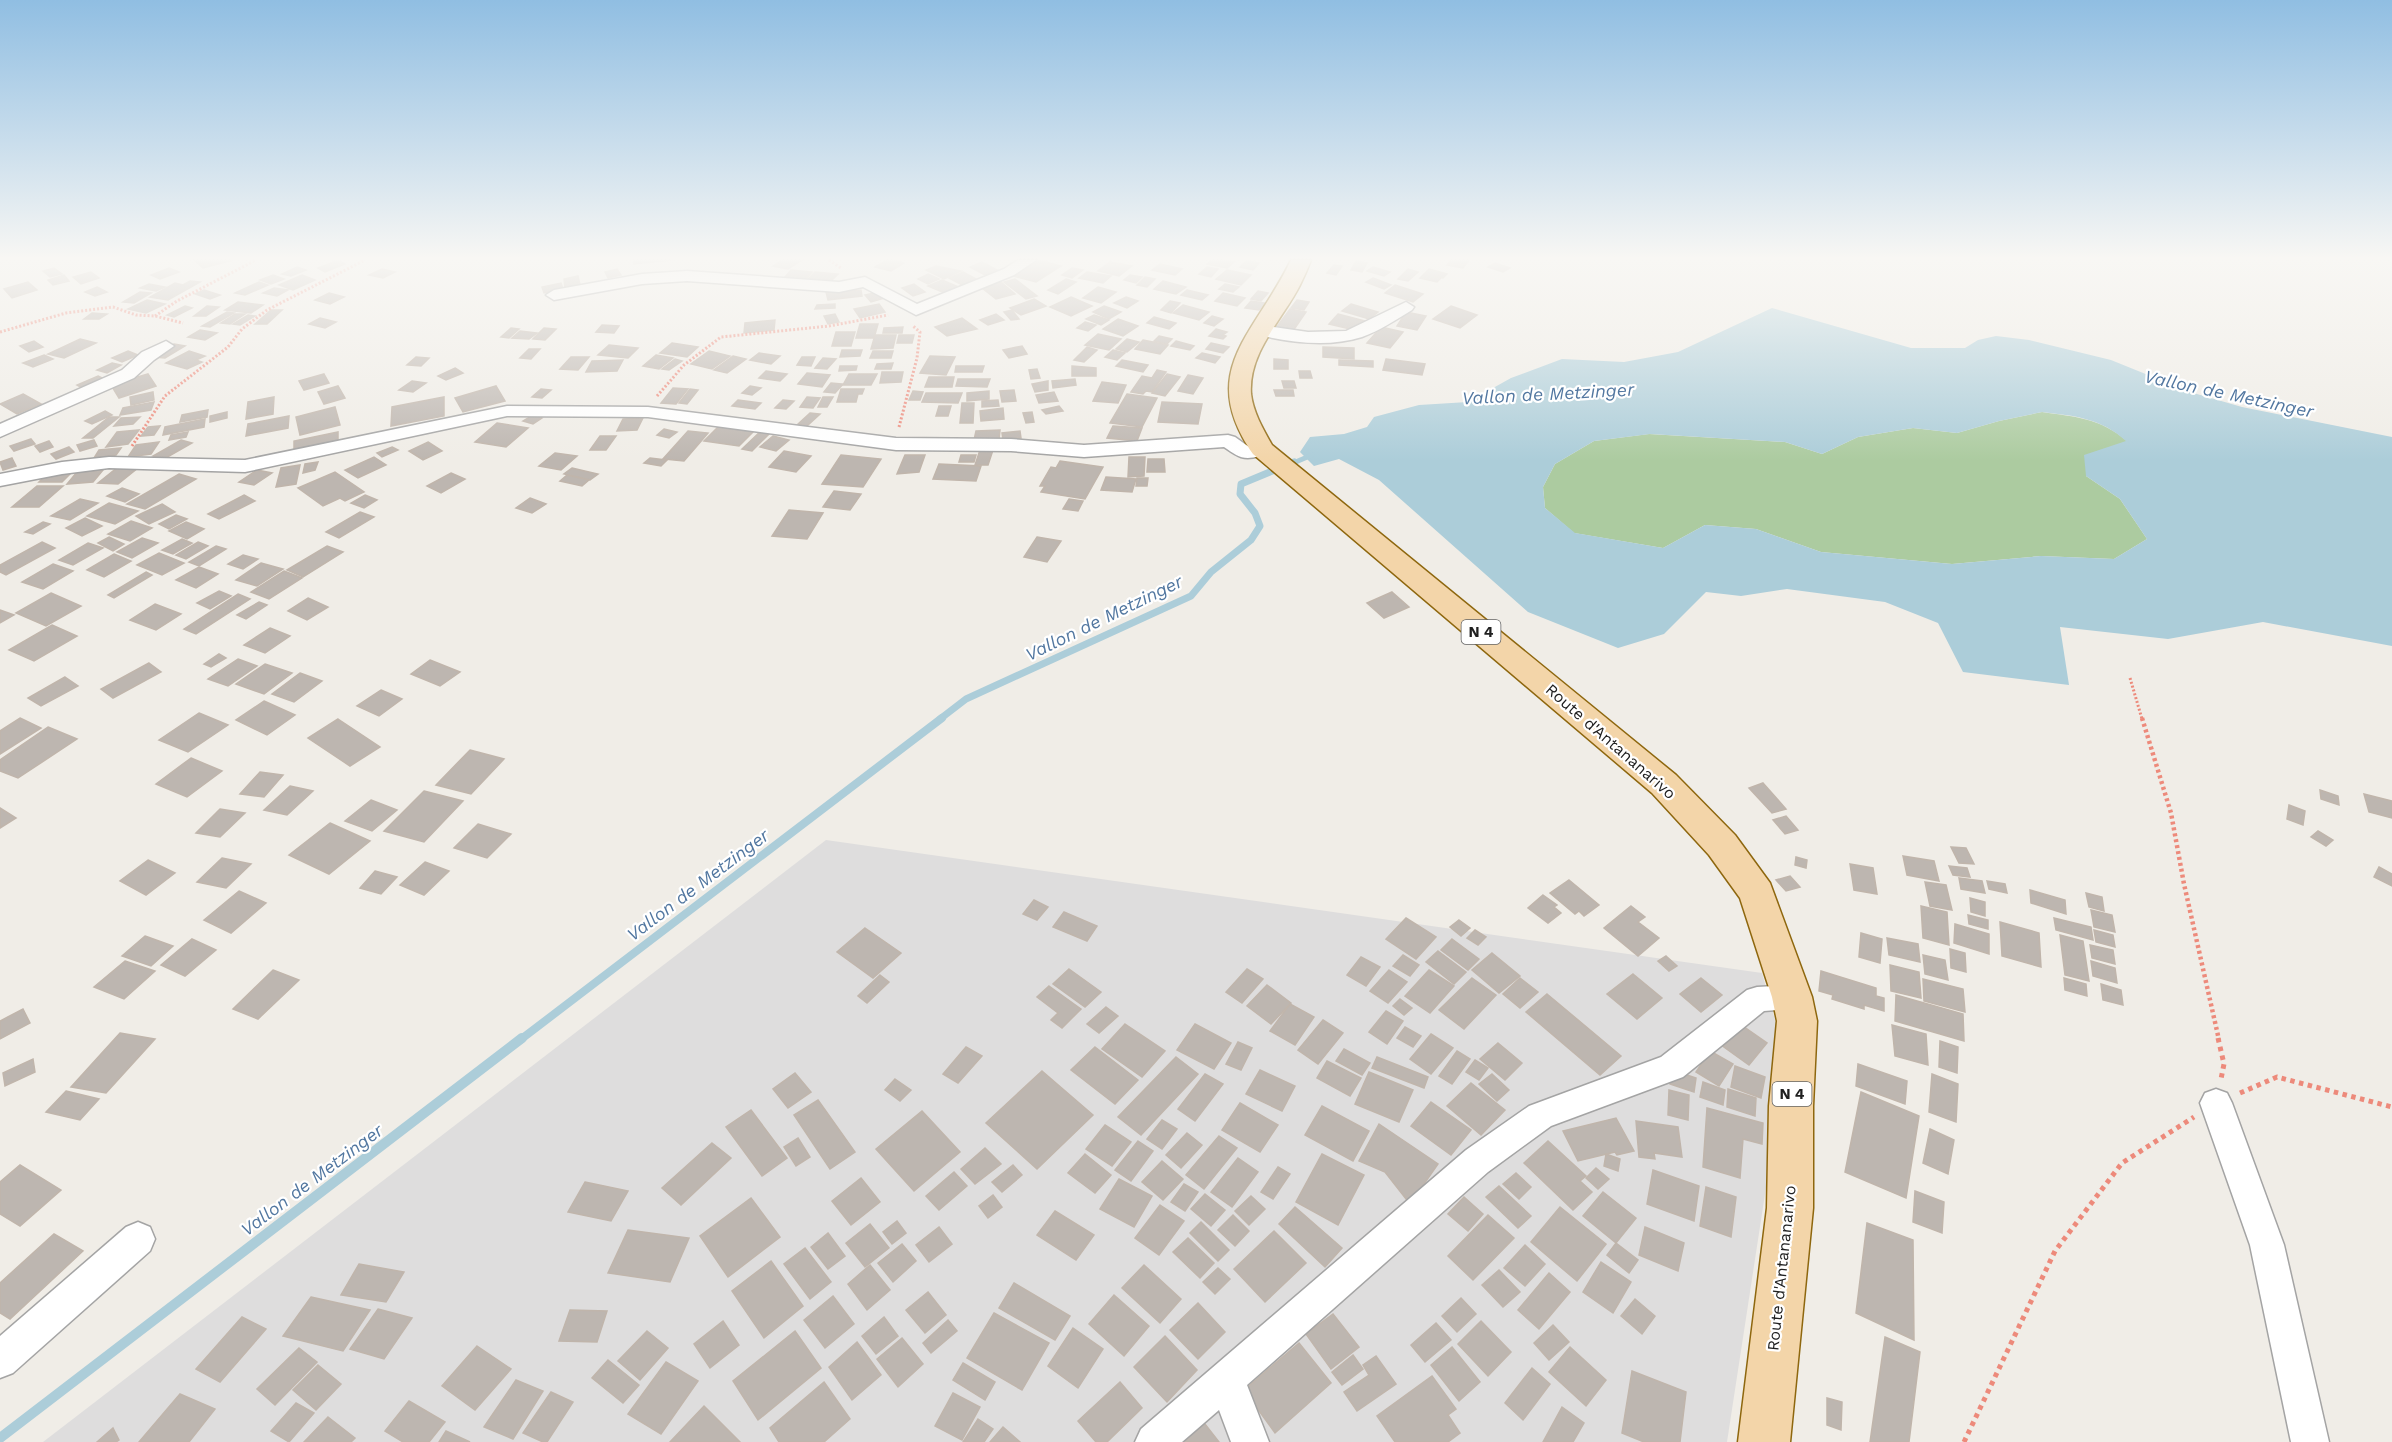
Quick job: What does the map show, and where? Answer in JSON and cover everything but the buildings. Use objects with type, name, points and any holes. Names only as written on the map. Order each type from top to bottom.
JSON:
[{"type":"main road","name":"N 4","points":[[1262,327],[1248,349],[1239,387],[1240,405],[1247,427],[1264,451]]},
{"type":"main road","name":"Route d'Antananarivo","points":[[1264,451],[1664,784],[1722,845],[1757,893],[1792,997],[1797,1021],[1791,1106],[1790,1208],[1764,1442]]},
{"type":"street","points":[[1260,330],[1298,337],[1355,334],[1368,327]]},
{"type":"street","points":[[0,431],[128,374],[148,356],[166,346]]},
{"type":"street","points":[[0,480],[61,468],[122,462],[204,467],[245,466],[507,411],[648,412],[896,444],[1011,445],[1084,451],[1228,441],[1246,454],[1264,451]]},
{"type":"street","points":[[1154,1442],[1477,1161],[1540,1116],[1672,1066],[1722,1029],[1757,999],[1792,997]]},
{"type":"street","points":[[2216,1103],[2267,1245],[2310,1442]]},
{"type":"street","points":[[0,1360],[138,1239]]},
{"type":"street","points":[[1226,1379],[1250,1442]]},
{"type":"path","points":[[0,332],[17,327]]},
{"type":"path","points":[[122,462],[165,396],[228,347],[244,327]]},
{"type":"path","points":[[648,412],[659,392],[684,365],[721,337],[816,327]]},
{"type":"path","points":[[896,444],[917,358],[920,332],[915,327]]},
{"type":"path","points":[[2130,678],[2171,813],[2184,884],[2224,1065],[2216,1103]]},
{"type":"path","points":[[1964,1442],[2055,1251],[2122,1163],[2216,1103],[2277,1077],[2392,1107]]},
{"type":"shaded area","points":[[826,840],[1762,973],[1780,1038],[1775,1129],[1727,1442],[43,1442]]},
{"type":"green space","points":[[2042,412],[2077,417],[2097,423],[2127,441],[2086,476],[2120,499],[2147,539],[2114,559],[2041,556],[1952,564],[1821,552],[1756,529],[1705,525],[1663,548],[1574,533],[1545,508],[1543,487],[1555,464],[1594,441],[1649,434],[1785,442],[1822,454],[1858,437],[1913,428],[1957,433]]},
{"type":"water","points":[[1731,327],[1839,327],[1911,348],[1965,348],[1978,340],[1996,336],[2029,340],[2111,360],[2190,392],[2242,407],[2392,437],[2392,646],[2263,622],[2168,639],[2060,627],[2069,685],[1963,672],[1938,623],[1885,602],[1787,589],[1741,596],[1706,592],[1664,634],[1618,648],[1528,612],[1379,480],[1339,459],[1314,466],[1300,452],[1310,437],[1344,434],[1367,427],[1374,417],[1419,405],[1468,402],[1511,378],[1562,359],[1624,362],[1678,352]],"holes":[[[2042,412],[2076,417],[2107,427],[2126,441],[2084,455],[2086,476],[2120,499],[2147,539],[2114,559],[2041,556],[1952,564],[1821,552],[1756,529],[1705,525],[1663,548],[1575,533],[1545,508],[1543,487],[1555,464],[1594,441],[1650,434],[1785,442],[1822,454],[1858,437],[1913,428],[1957,433]]]},
{"type":"waterway","name":"Vallon de Metzinger","points":[[1291,464],[1312,455]]},
{"type":"waterway","name":"Vallon de Metzinger","points":[[940,719],[966,699],[1191,596],[1211,572],[1251,540],[1260,526],[1255,513],[1240,494],[1241,484],[1294,462]]},
{"type":"waterway","name":"Vallon de Metzinger","points":[[520,1040],[942,718]]},
{"type":"waterway","name":"Vallon de Metzinger","points":[[0,1438],[522,1038]]}]
